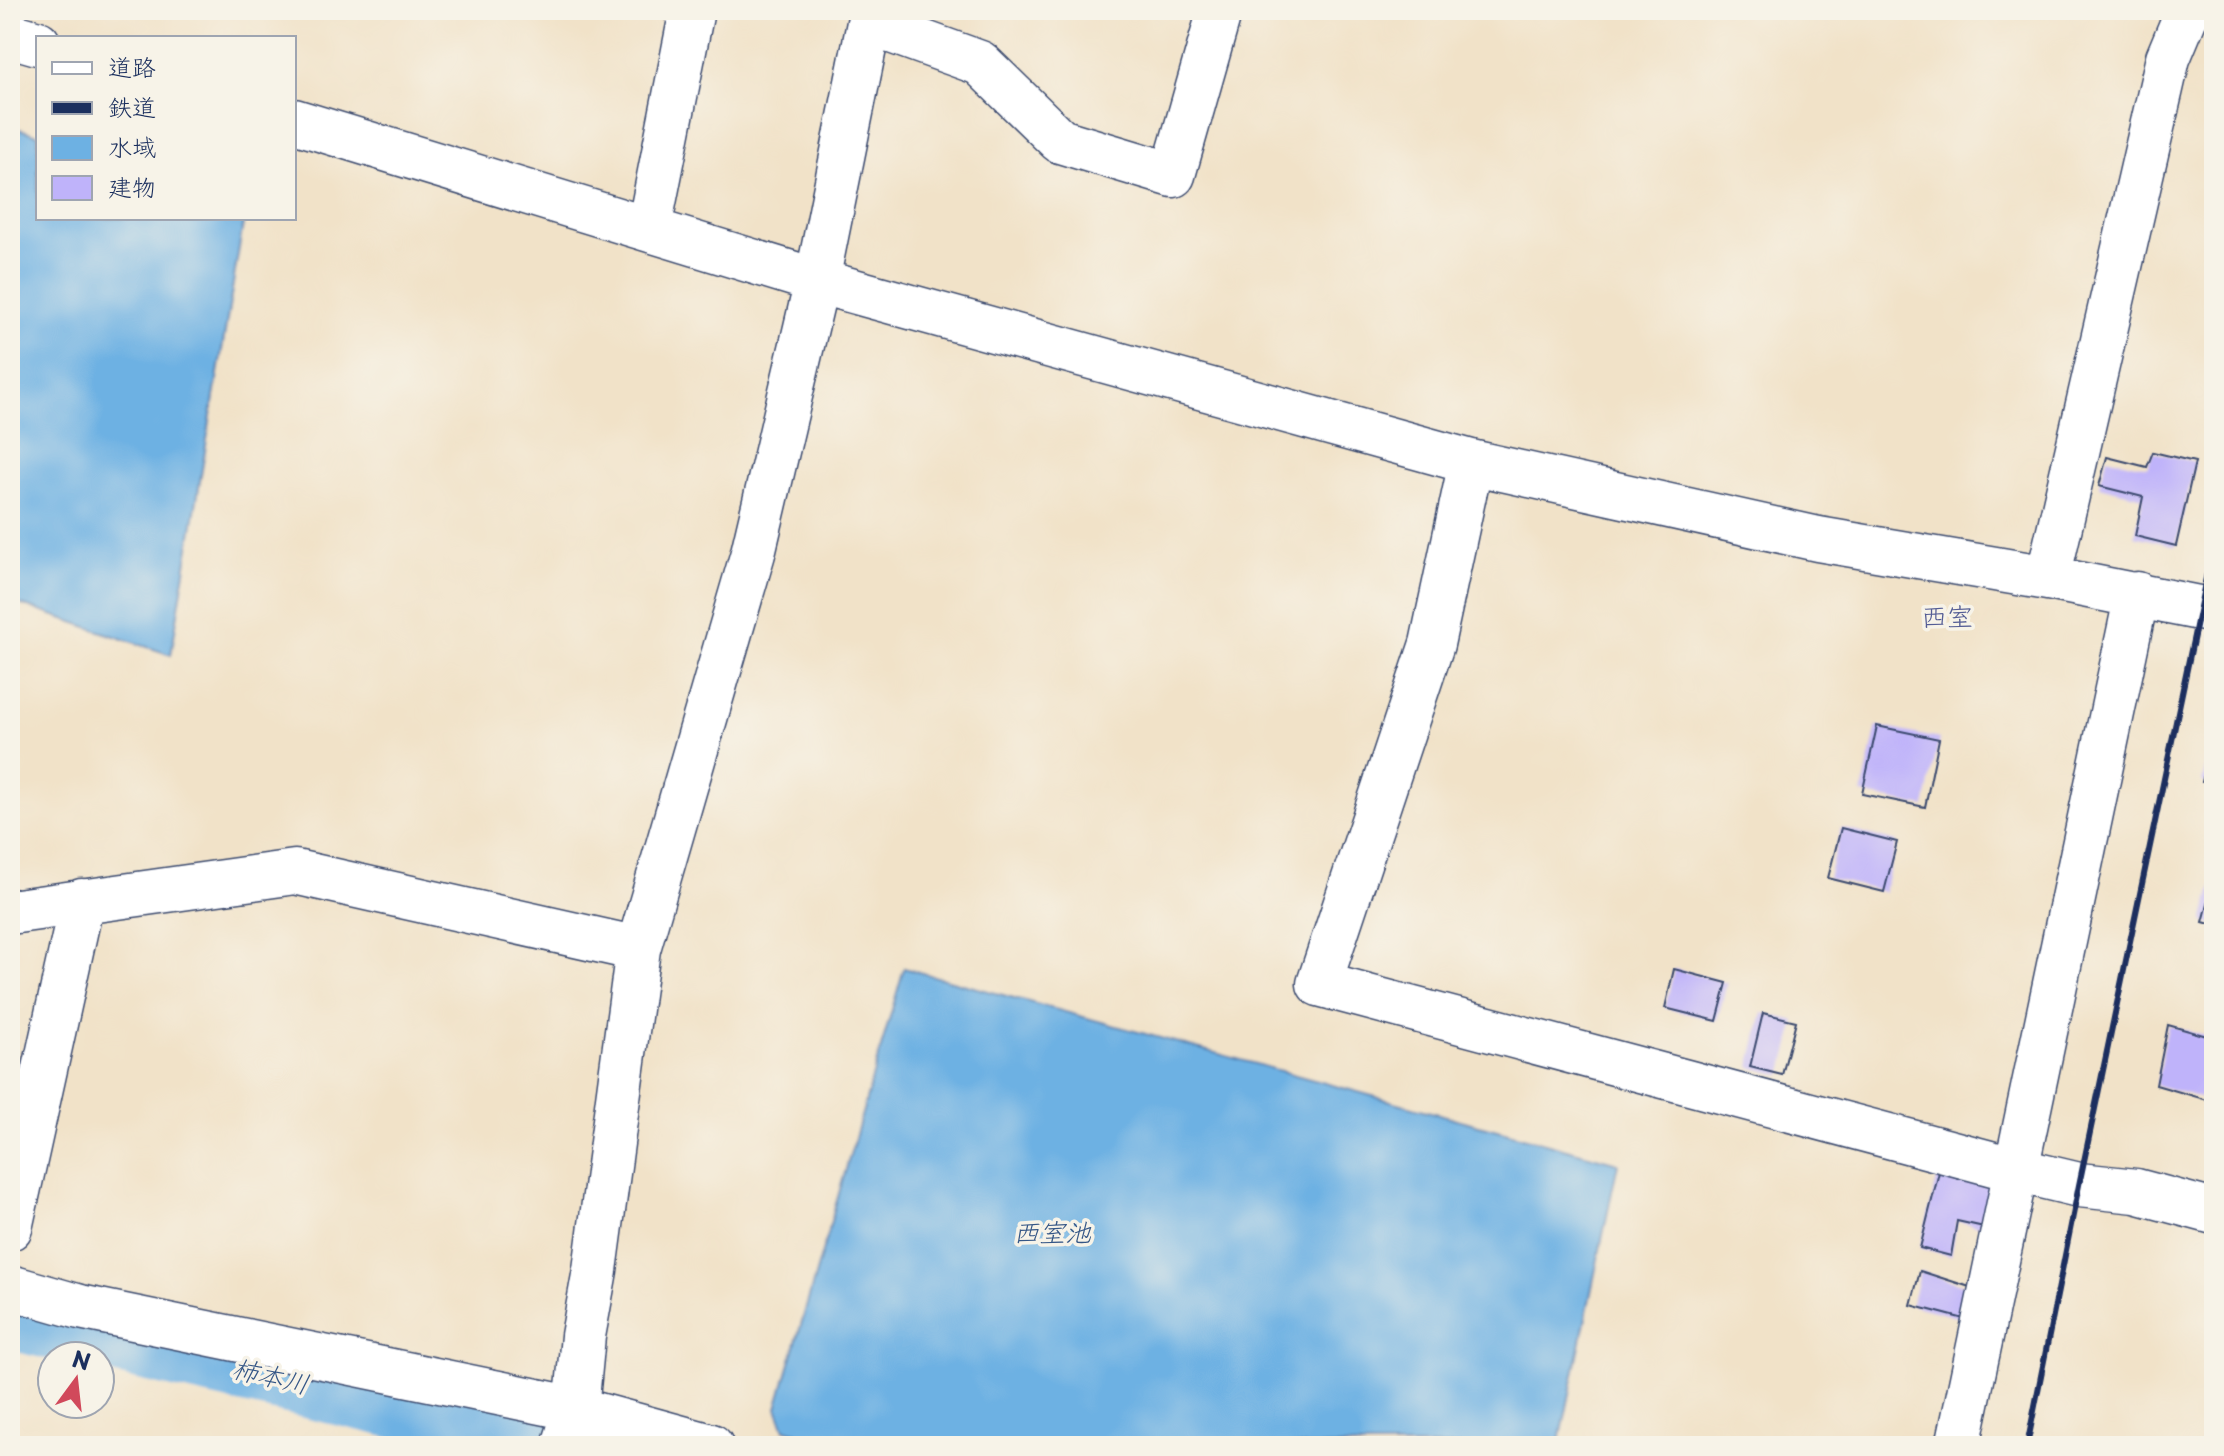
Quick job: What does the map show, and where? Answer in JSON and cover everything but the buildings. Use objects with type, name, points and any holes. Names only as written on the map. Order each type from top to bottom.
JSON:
[{"type":"street","points":[[649,228],[692,10]]},
{"type":"street","points":[[570,1428],[595,1270],[638,949],[753,553],[817,281],[871,17],[980,63],[1060,141],[1173,175],[1220,10]]},
{"type":"street","points":[[2048,578],[2168,58],[2188,10]]},
{"type":"street","points":[[10,35],[36,42]]},
{"type":"street","points":[[296,122],[817,281],[1471,462],[1818,539],[2137,594],[2214,611]]},
{"type":"street","points":[[1471,462],[1432,644],[1319,984],[2016,1170],[2079,1185],[2136,1191],[2214,1212]]},
{"type":"street","points":[[1958,1446],[2137,594]]},
{"type":"street","points":[[10,912],[295,872],[638,949]]},
{"type":"street","points":[[10,1228],[82,901]]},
{"type":"street","points":[[10,1287],[570,1428],[711,1446]]},
{"type":"water","points":[[10,126],[36,134],[36,220],[244,220],[171,655],[10,601]]},
{"type":"water","name":"西室池","points":[[904,968],[1618,1163],[1559,1446],[853,1446],[827,1442],[785,1429],[777,1408]]},
{"type":"waterway","name":"柿本川","points":[[10,1315],[473,1421],[530,1440]]},
{"type":"railway","points":[[2027,1446],[2214,540]]},
{"type":"district","name":"西室","points":[[1947,615]]}]
